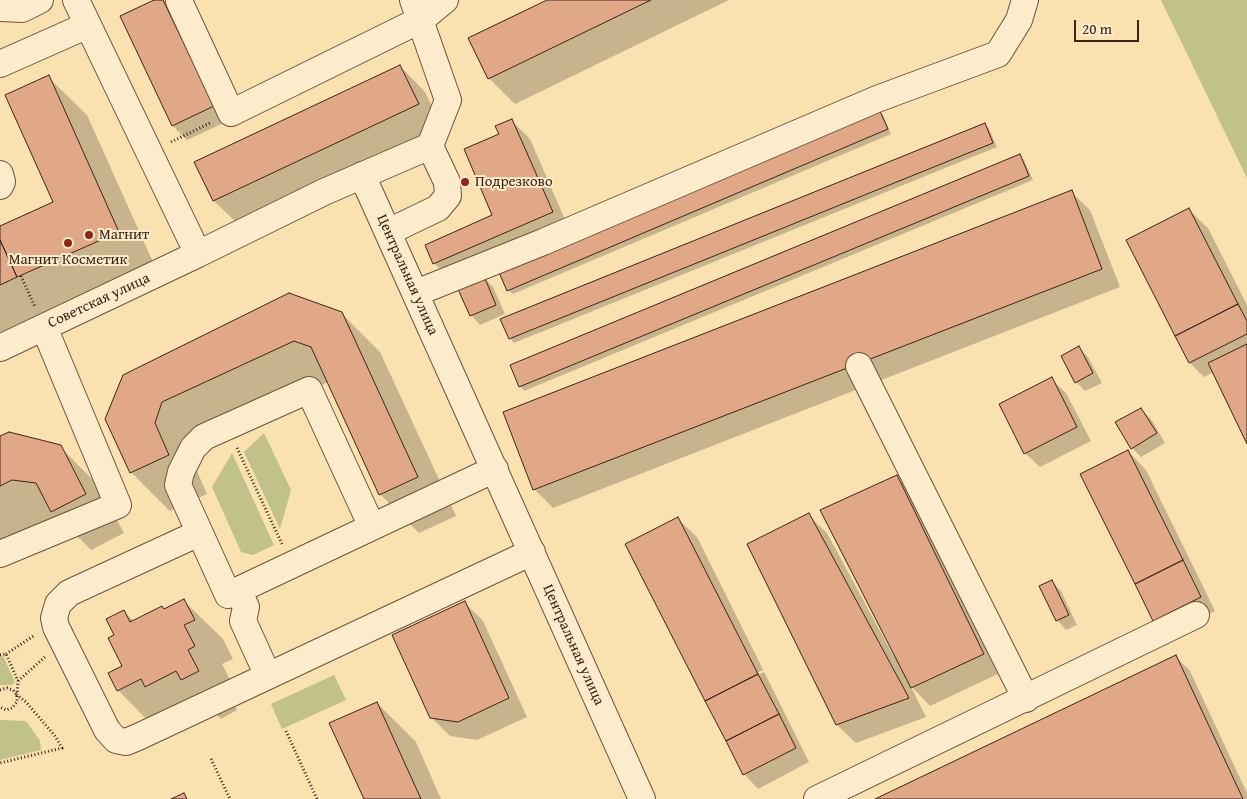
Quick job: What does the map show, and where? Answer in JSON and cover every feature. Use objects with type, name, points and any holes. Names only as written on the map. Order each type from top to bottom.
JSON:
[{"type":"street","points":[[0,8],[22,9],[40,0]]},
{"type":"street","points":[[76,0],[198,254],[362,175],[430,146],[448,100],[418,10]]},
{"type":"street","points":[[179,1],[231,113],[418,10],[445,0]]},
{"type":"street","points":[[416,293],[552,238],[877,100],[998,54],[1019,20],[1025,0]]},
{"type":"street","points":[[0,64],[88,25]]},
{"type":"street","points":[[388,232],[438,208],[448,196],[447,182],[430,146]]},
{"type":"street","points":[[0,174],[2,182],[0,186]]},
{"type":"street","name":"Центральная улица","points":[[362,175],[532,552],[638,797]]},
{"type":"street","name":"Советская улица","points":[[0,348],[198,254]]},
{"type":"street","points":[[0,554],[118,505],[44,327]]},
{"type":"street","points":[[859,366],[1026,699]]},
{"type":"street","points":[[372,527],[309,390],[204,438],[193,448],[180,472],[178,485],[228,595],[495,470]]},
{"type":"street","points":[[199,533],[69,593],[58,604],[59,632],[107,730],[116,740],[126,742],[532,552]]},
{"type":"street","points":[[238,590],[246,607],[243,621],[268,676]]},
{"type":"street","points":[[817,799],[1196,615]]},
{"type":"path","points":[[177,139],[231,113]]},
{"type":"path","points":[[21,276],[44,327]]},
{"type":"path","points":[[227,427],[292,565]]},
{"type":"path","points":[[0,655],[59,632]]},
{"type":"path","points":[[18,681],[59,632]]},
{"type":"path","points":[[0,707],[6,710],[12,708],[17,702],[18,681],[6,654]]},
{"type":"path","points":[[0,690],[7,688],[13,690],[17,696],[26,702],[55,736],[62,748],[0,763]]},
{"type":"path","points":[[286,732],[317,799]]},
{"type":"path","points":[[211,759],[230,799]]},
{"type":"green space","points":[[1161,0],[1247,0],[1247,178]]},
{"type":"green space","points":[[264,433],[291,490],[280,529],[244,452]]},
{"type":"green space","points":[[232,453],[274,545],[253,555],[241,552],[212,487]]},
{"type":"green space","points":[[3,656],[15,682],[12,685],[0,685],[0,657]]},
{"type":"green space","points":[[334,675],[346,700],[282,729],[271,704]]},
{"type":"green space","points":[[0,720],[26,721],[40,741],[41,750],[0,760]]},
{"type":"building","points":[[154,0],[163,0],[214,106],[172,126],[120,16]]},
{"type":"building","points":[[547,0],[651,0],[488,79],[468,38]]},
{"type":"building","points":[[400,65],[419,104],[213,201],[194,162]]},
{"type":"building","points":[[49,75],[119,232],[17,277],[0,240],[0,226],[53,202],[5,95]]},
{"type":"building","points":[[879,109],[888,129],[507,291],[498,270]]},
{"type":"building","points":[[512,119],[553,212],[433,264],[425,245],[492,215],[464,149],[499,134],[495,126]]},
{"type":"building","points":[[985,123],[993,143],[509,339],[500,319]]},
{"type":"building","points":[[1020,154],[1029,176],[519,387],[510,365]]},
{"type":"building","points":[[1072,190],[1102,269],[533,490],[503,412]]},
{"type":"building","points":[[1189,208],[1238,304],[1175,336],[1126,240]]},
{"type":"building","points":[[0,240],[17,277],[0,285]]},
{"type":"building","points":[[484,276],[496,305],[470,316],[457,287]]},
{"type":"building","points":[[289,293],[342,312],[418,477],[379,495],[311,347],[294,341],[162,402],[155,423],[169,455],[130,473],[105,419],[123,375]]},
{"type":"building","points":[[1238,304],[1247,321],[1247,334],[1189,363],[1175,336]]},
{"type":"building","points":[[1247,344],[1247,444],[1208,363]]},
{"type":"building","points":[[1079,346],[1093,373],[1075,383],[1061,356]]},
{"type":"building","points":[[1052,377],[1077,427],[1024,454],[999,404]]},
{"type":"building","points":[[1141,408],[1157,433],[1131,449],[1115,422]]},
{"type":"building","points":[[9,432],[61,445],[86,494],[51,512],[36,483],[12,480],[0,486],[0,436]]},
{"type":"building","points":[[1128,450],[1183,560],[1135,584],[1080,474]]},
{"type":"building","points":[[897,475],[984,654],[911,688],[820,510]]},
{"type":"building","points":[[809,513],[909,698],[836,725],[747,544]]},
{"type":"building","points":[[678,517],[758,674],[705,701],[625,544]]},
{"type":"building","points":[[1183,560],[1201,597],[1153,621],[1135,584]]},
{"type":"building","points":[[1052,580],[1069,615],[1056,621],[1039,586]]},
{"type":"building","points":[[184,599],[195,620],[184,625],[195,646],[188,650],[199,671],[181,680],[176,671],[145,687],[141,679],[117,691],[108,673],[122,666],[108,638],[114,635],[106,619],[124,610],[130,622],[162,606],[164,609]]},
{"type":"building","points":[[465,601],[509,698],[458,722],[430,718],[392,635]]},
{"type":"building","points":[[1176,655],[1243,799],[875,799]]},
{"type":"building","points":[[758,674],[779,714],[726,741],[705,701]]},
{"type":"building","points":[[377,702],[421,799],[364,799],[329,723]]},
{"type":"building","points":[[779,714],[796,748],[743,775],[726,741]]},
{"type":"building","points":[[184,793],[187,799],[171,799]]},
{"type":"place","name":"Подрезково","points":[[465,182]]},
{"type":"place","name":"Магнит","points":[[89,235]]},
{"type":"place","name":"Магнит Косметик","points":[[68,243]]}]
